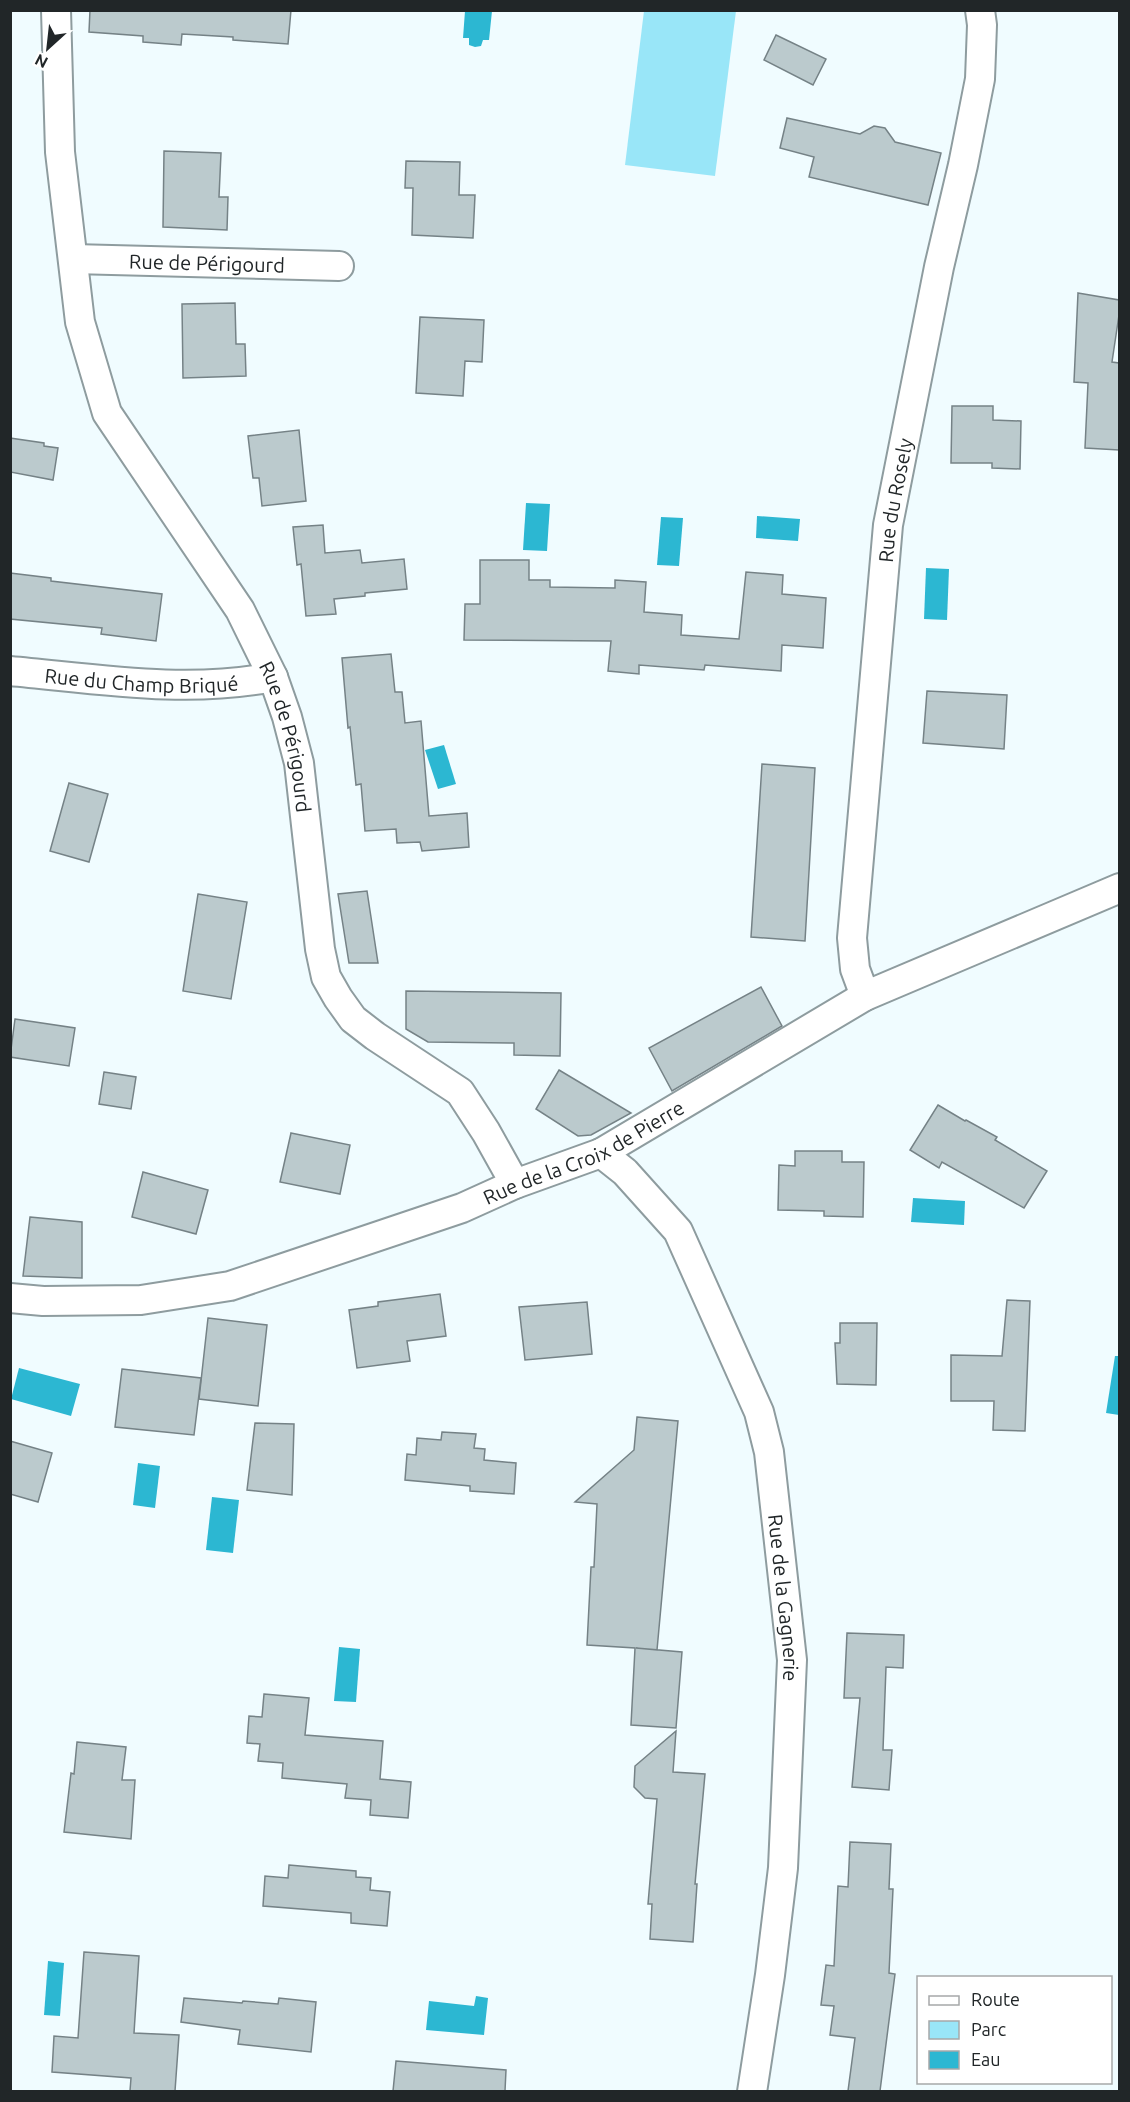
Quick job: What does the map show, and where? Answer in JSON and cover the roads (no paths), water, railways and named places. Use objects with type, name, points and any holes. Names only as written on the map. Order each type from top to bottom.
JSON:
[{"type":"street","name":"Rue de Périgourd","points":[[56,10],[60,152],[80,322],[107,413],[240,610],[273,677],[299,763],[320,950],[326,977],[353,1019],[460,1092],[486,1131],[515,1184]]},
{"type":"street","name":"Rue du Rosely","points":[[866,996],[855,969],[852,938],[888,525],[939,267],[980,79],[982,25],[980,10]]},
{"type":"street","name":"Rue de Périgourd","points":[[73,259],[339,266]]},
{"type":"street","name":"Rue du Champ Briqué","points":[[10,671],[172,686],[238,684],[273,677]]},
{"type":"street","name":"Rue de la Croix de Pierre","points":[[10,1298],[44,1301],[141,1300],[230,1286],[462,1208],[515,1184],[601,1153],[866,996],[1119,888]]},
{"type":"street","name":"Rue de la Gagnerie","points":[[601,1153],[625,1172],[678,1231],[759,1412],[769,1452],[792,1660],[783,1868],[769,1983],[752,2091]]},
{"type":"water","points":[[465,11],[492,11],[489,40],[483,40],[481,46],[469,45],[469,38],[463,38]]},
{"type":"water","points":[[526,503],[550,504],[547,551],[523,550]]},
{"type":"water","points":[[757,516],[800,519],[798,541],[756,538]]},
{"type":"water","points":[[661,517],[683,518],[679,566],[657,565]]},
{"type":"water","points":[[926,568],[949,569],[947,620],[924,619]]},
{"type":"water","points":[[444,745],[456,784],[438,789],[425,750]]},
{"type":"water","points":[[913,1198],[965,1201],[964,1225],[911,1222]]},
{"type":"water","points":[[1115,1356],[1119,1356],[1119,1415],[1106,1413]]},
{"type":"water","points":[[19,1368],[80,1384],[71,1416],[11,1399]]},
{"type":"water","points":[[138,1463],[160,1466],[155,1508],[133,1505]]},
{"type":"water","points":[[212,1497],[239,1500],[233,1553],[206,1550]]},
{"type":"water","points":[[339,1647],[360,1649],[356,1702],[334,1701]]},
{"type":"water","points":[[48,1961],[64,1963],[60,2016],[44,2015]]},
{"type":"water","points":[[476,1996],[488,1998],[484,2035],[426,2030],[429,2001],[474,2006]]}]
